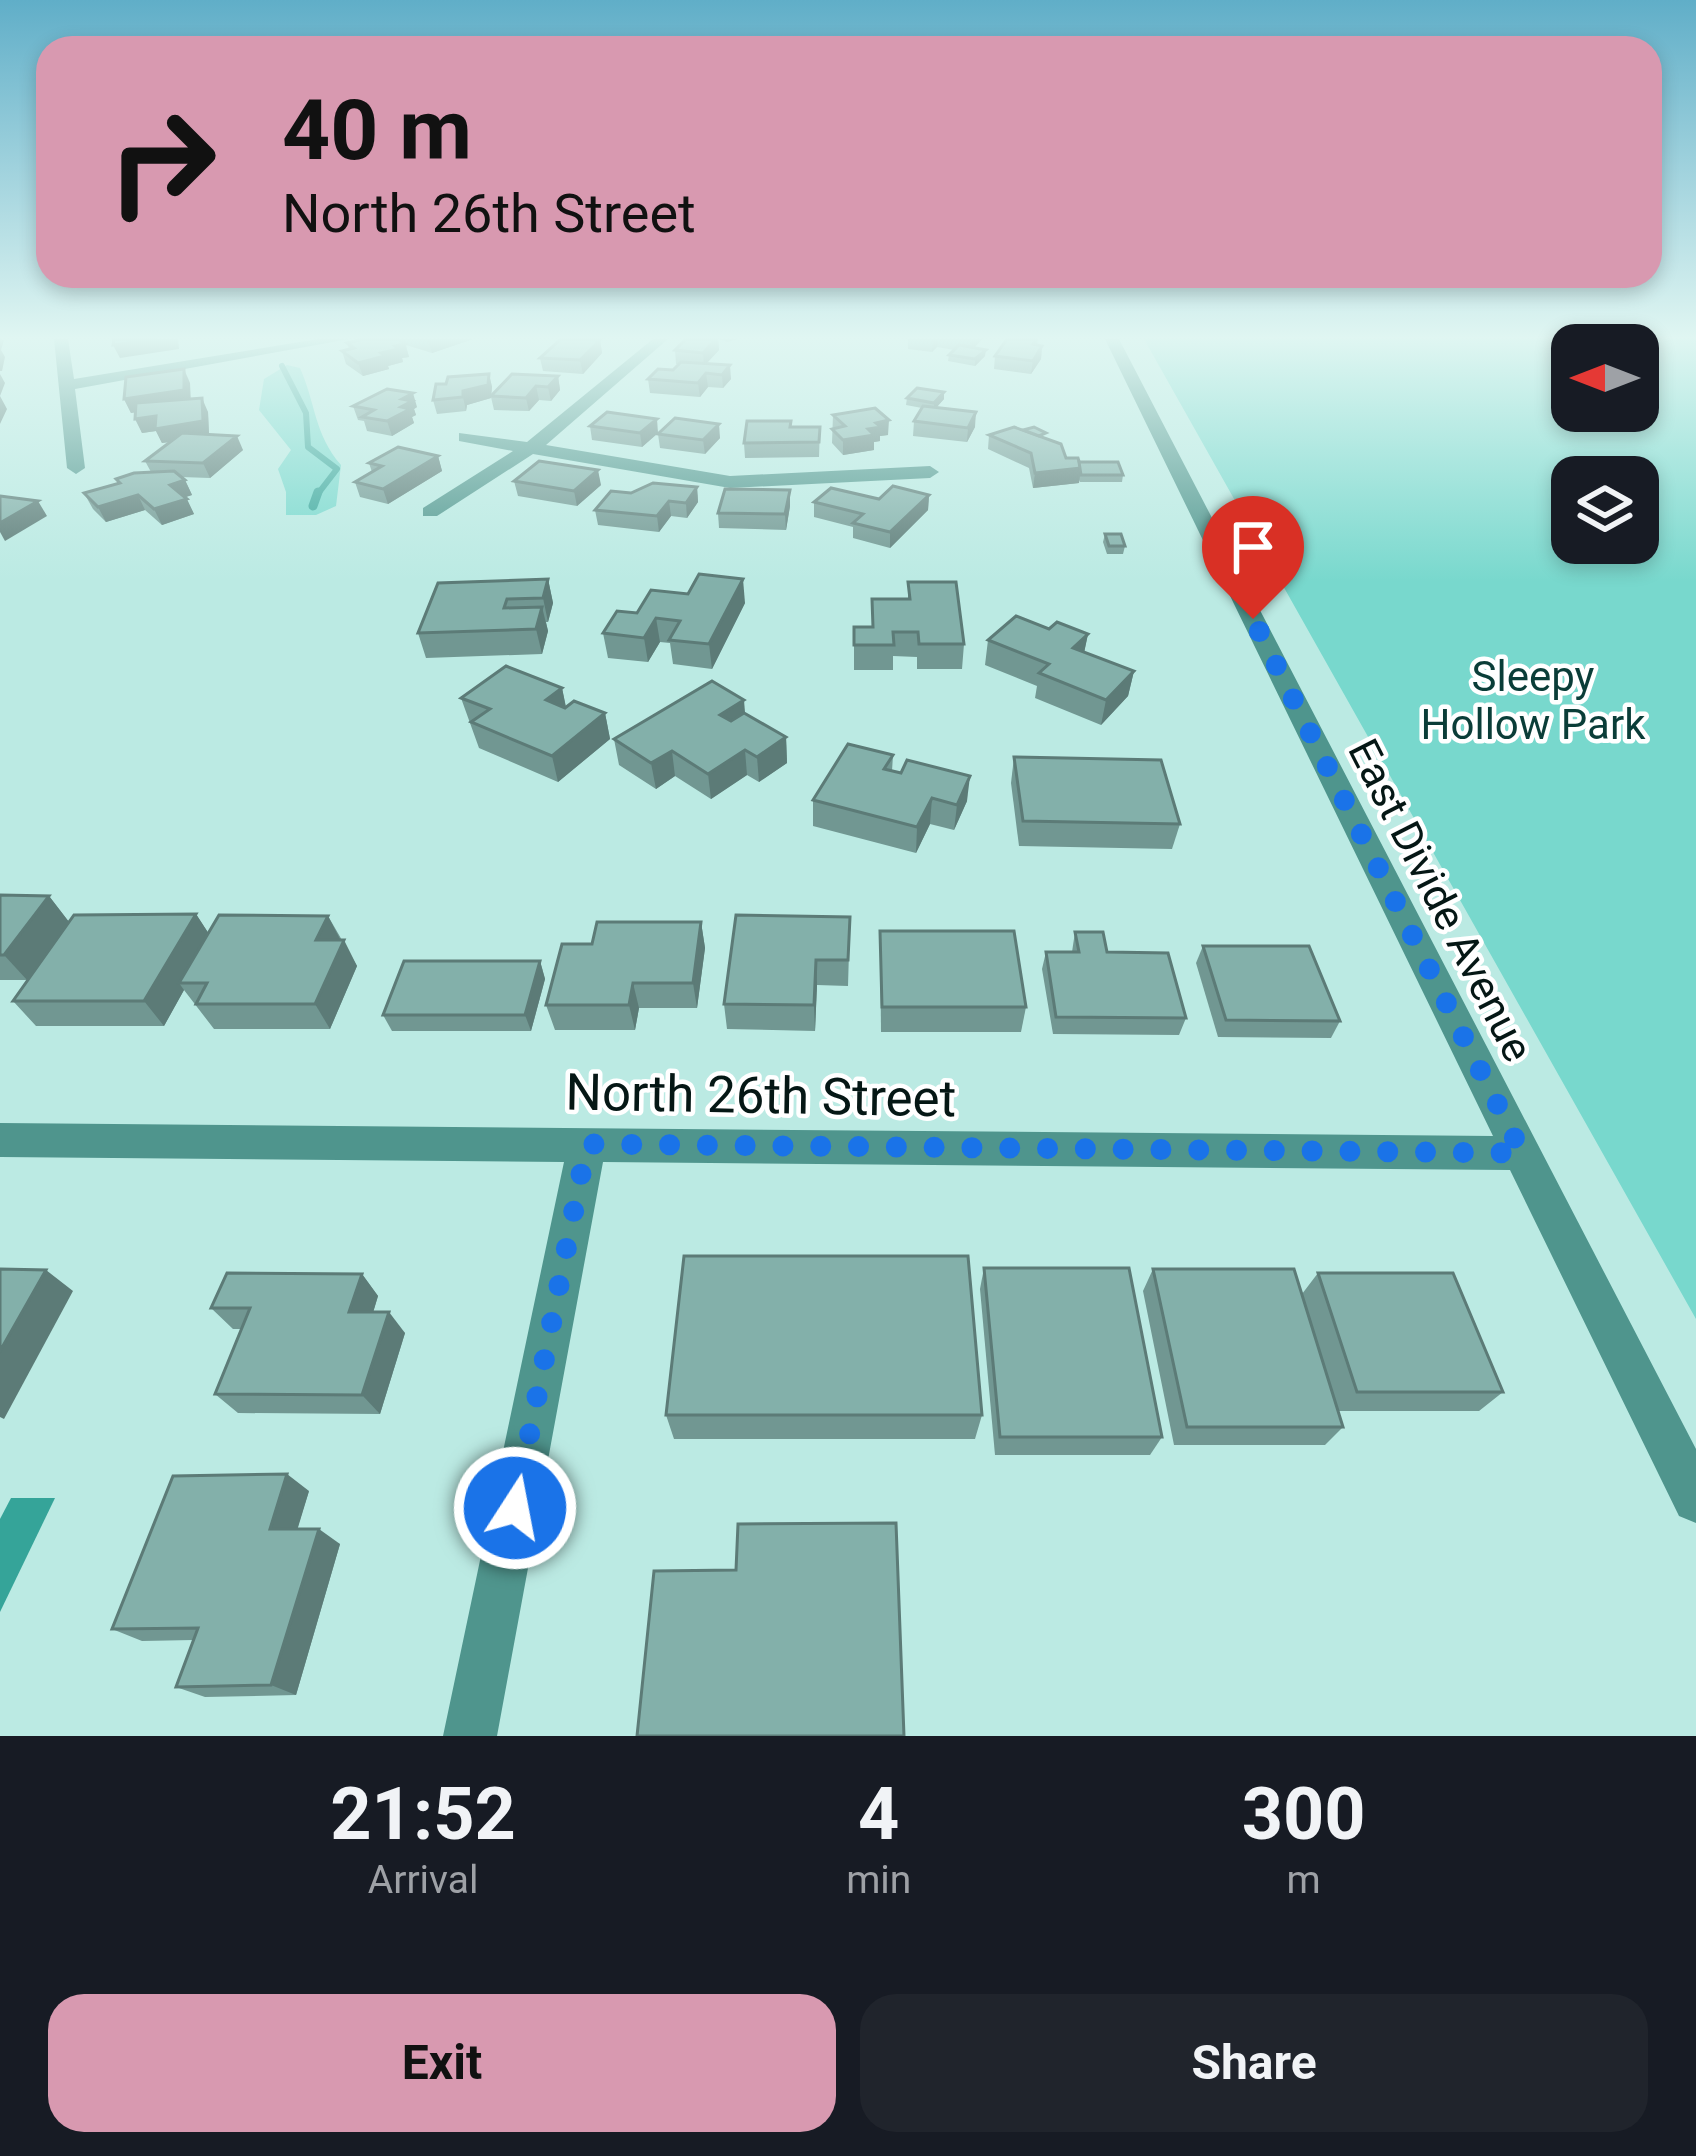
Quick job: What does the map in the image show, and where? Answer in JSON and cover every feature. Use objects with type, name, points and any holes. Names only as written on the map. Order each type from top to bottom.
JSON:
[{"type":"street","points":[[71,420],[76,468]]},
{"type":"street","points":[[430,512],[531,449],[565,420]]},
{"type":"street","name":"East Divide Avenue","points":[[1153,420],[1696,1498]]},
{"type":"street","points":[[465,437],[730,482],[930,472]]},
{"type":"street","name":"North 26th Street","points":[[0,1139],[1522,1153]]},
{"type":"street","points":[[470,1736],[587,1144]]},
{"type":"green space","points":[[267,420],[317,420],[341,465],[336,506],[316,515],[286,515],[286,492],[278,469],[291,450]]},
{"type":"green space","name":"Sleepy Hollow Park","points":[[1190,420],[1551,420],[1551,432],[1659,432],[1659,420],[1696,420],[1696,1319]]},
{"type":"shaded area","points":[[11,1498],[55,1498],[0,1612],[0,1519]]},
{"type":"building","points":[[156,420],[203,420],[203,421],[155,429]]},
{"type":"building","points":[[597,420],[656,420],[640,433],[590,426]]},
{"type":"building","points":[[673,420],[719,424],[703,440],[658,434]]},
{"type":"building","points":[[838,420],[889,420],[868,429],[874,435],[843,440],[832,429],[845,426]]},
{"type":"building","points":[[915,420],[972,420],[968,428]]},
{"type":"building","points":[[747,421],[791,421],[790,427],[820,427],[819,442],[744,443]]},
{"type":"building","points":[[1014,427],[1061,444],[1066,458],[1078,458],[1081,468],[1035,473],[1031,453],[989,435]]},
{"type":"building","points":[[1034,427],[1046,433],[1039,436],[1023,430]]},
{"type":"building","points":[[182,433],[237,436],[203,463],[145,461]]},
{"type":"building","points":[[398,447],[438,456],[383,489],[355,482],[382,466],[369,463]]},
{"type":"building","points":[[539,461],[598,470],[574,491],[514,481]]},
{"type":"building","points":[[1079,462],[1118,462],[1123,475],[1081,475]]},
{"type":"building","points":[[174,471],[185,480],[170,485],[187,499],[154,509],[138,495],[98,507],[84,493],[120,483],[116,479],[134,473]]},
{"type":"building","points":[[653,483],[697,487],[686,503],[669,501],[657,516],[595,510],[611,491],[631,493]]},
{"type":"building","points":[[893,486],[929,495],[890,532],[853,523],[863,514],[814,502],[831,488],[879,499]]},
{"type":"building","points":[[725,489],[790,490],[785,514],[718,513]]},
{"type":"building","points":[[0,496],[38,501],[0,523]]},
{"type":"building","points":[[1105,534],[1121,534],[1125,546],[1109,546]]},
{"type":"building","points":[[699,574],[743,579],[709,644],[669,640],[680,621],[656,618],[644,638],[603,633],[617,611],[637,613],[651,590],[688,594]]},
{"type":"building","points":[[548,579],[543,598],[507,599],[504,608],[542,607],[536,629],[418,633],[438,583]]},
{"type":"building","points":[[908,582],[956,582],[964,644],[919,644],[918,632],[893,632],[894,645],[854,645],[854,627],[873,627],[872,599],[910,599]]},
{"type":"building","points":[[1016,616],[1049,629],[1057,622],[1088,634],[1073,648],[1134,671],[1106,700],[1039,673],[1049,664],[988,640]]},
{"type":"building","points":[[506,666],[562,688],[546,700],[565,708],[574,701],[605,713],[552,756],[471,722],[490,709],[461,698]]},
{"type":"building","points":[[712,681],[744,700],[720,715],[731,721],[744,713],[786,737],[757,757],[745,750],[708,774],[672,751],[651,763],[614,739]]},
{"type":"building","points":[[848,744],[893,755],[884,769],[901,773],[907,760],[970,776],[957,805],[932,798],[917,827],[813,800]]},
{"type":"building","points":[[1014,757],[1161,760],[1180,824],[1023,821]]},
{"type":"building","points":[[0,895],[49,896],[4,955],[0,955]]},
{"type":"building","points":[[196,914],[144,1001],[13,1001],[74,915]]},
{"type":"building","points":[[219,915],[328,916],[316,940],[344,940],[315,1004],[196,1004],[207,983],[179,983]]},
{"type":"building","points":[[736,915],[850,917],[848,960],[816,960],[814,1005],[724,1004]]},
{"type":"building","points":[[597,922],[701,922],[693,983],[633,983],[629,1005],[546,1005],[562,944],[592,944]]},
{"type":"building","points":[[880,931],[1014,931],[1026,1007],[882,1007]]},
{"type":"building","points":[[1075,932],[1103,932],[1107,952],[1168,953],[1186,1018],[1056,1017],[1046,952],[1079,952]]},
{"type":"building","points":[[1203,946],[1309,946],[1340,1021],[1226,1020]]},
{"type":"building","points":[[404,961],[540,961],[525,1015],[383,1015]]},
{"type":"building","points":[[684,1256],[968,1256],[982,1415],[666,1415]]},
{"type":"building","points":[[984,1268],[1129,1268],[1162,1437],[1000,1437]]},
{"type":"building","points":[[0,1269],[46,1270],[0,1351]]},
{"type":"building","points":[[1153,1269],[1294,1269],[1343,1427],[1187,1427]]},
{"type":"building","points":[[227,1273],[362,1274],[349,1312],[389,1312],[362,1395],[215,1394],[250,1308],[211,1308]]},
{"type":"building","points":[[1318,1273],[1453,1273],[1503,1392],[1357,1392]]},
{"type":"building","points":[[287,1474],[270,1529],[319,1529],[271,1685],[176,1687],[198,1628],[112,1629],[173,1476]]},
{"type":"building","points":[[896,1523],[904,1736],[637,1736],[654,1571],[736,1570],[738,1524]]},
{"type":"waterway","points":[[306,420],[308,447],[337,469],[317,495]]},
{"type":"waterway","points":[[313,506],[318,492]]},
{"type":"route","points":[[515,1508],[587,1144],[1522,1153],[1253,619]]}]
